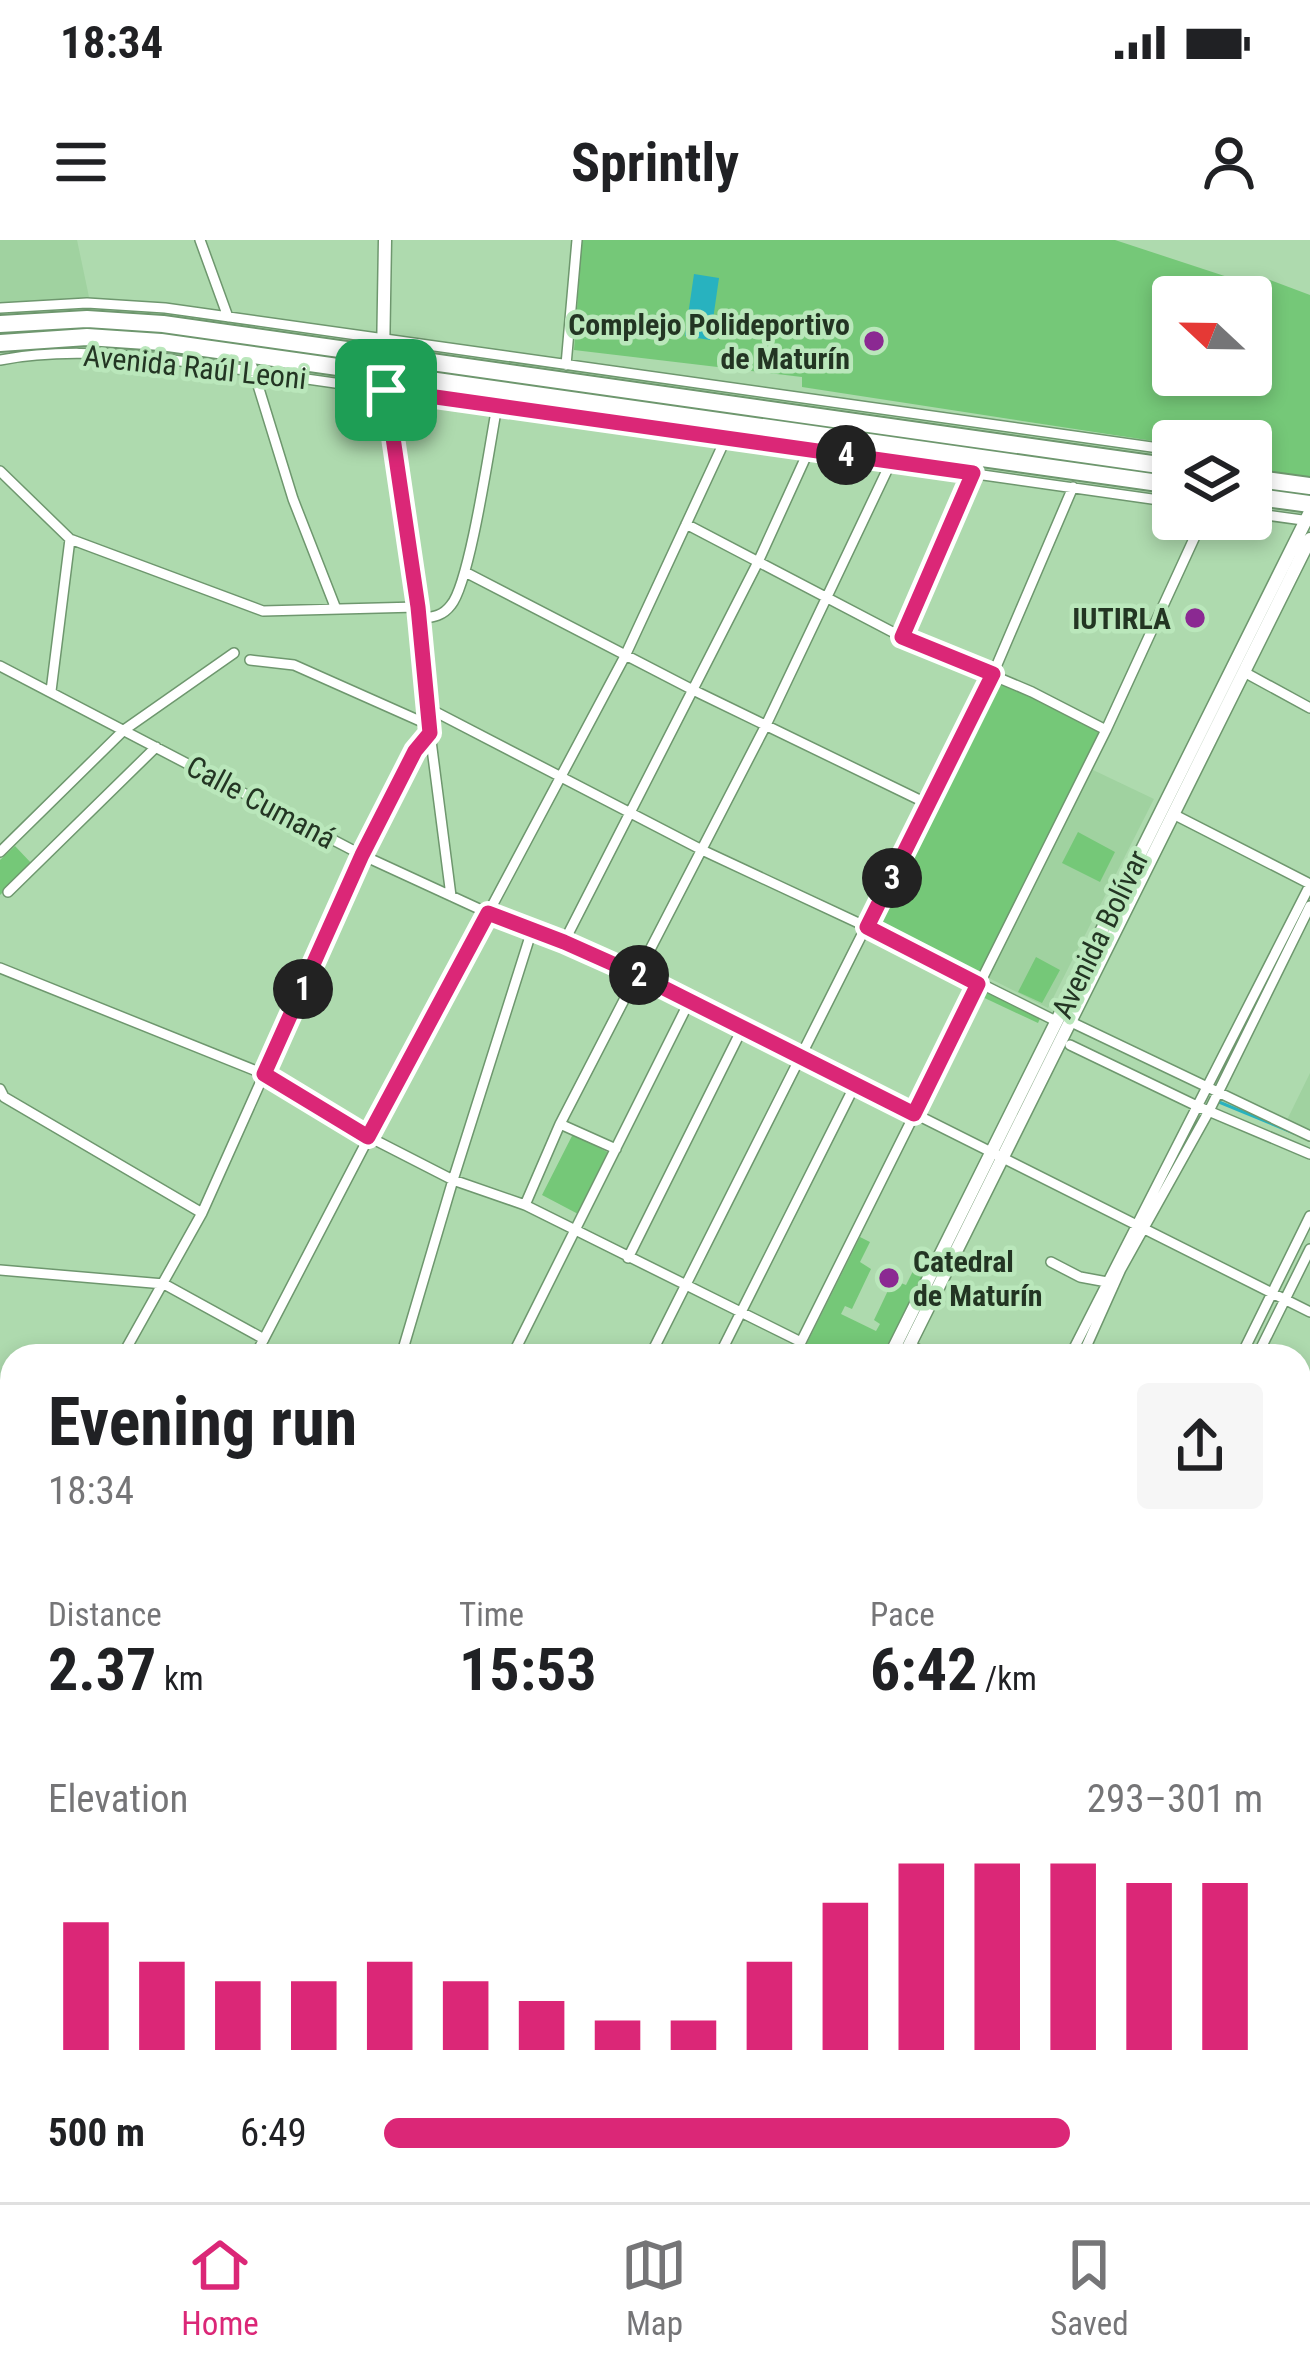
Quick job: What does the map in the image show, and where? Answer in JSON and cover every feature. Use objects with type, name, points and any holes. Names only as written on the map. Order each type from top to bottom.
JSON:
[{"type":"highway","name":"Avenida Raúl Leoni","points":[[0,324],[124,320],[384,364],[724,430],[1152,482]]},
{"type":"highway","name":"Avenida Raúl Leoni","points":[[0,343],[54,337],[123,338],[252,363],[482,369],[1152,464]]},
{"type":"highway","points":[[482,369],[508,356]]},
{"type":"highway","points":[[489,405],[510,391]]},
{"type":"highway","points":[[844,420],[866,407]]},
{"type":"highway","points":[[946,435],[961,420]]},
{"type":"highway","points":[[897,454],[921,431]]},
{"type":"highway","points":[[978,474],[1013,463]]},
{"type":"highway","points":[[1272,483],[1310,486]]},
{"type":"highway","points":[[1272,493],[1309,514]]},
{"type":"street","points":[[200,240],[228,317]]},
{"type":"street","points":[[385,240],[384,364],[452,896]]},
{"type":"street","points":[[566,364],[577,240]]},
{"type":"street","name":"Avenida Raúl Leoni","points":[[0,308],[125,304],[228,317],[384,364],[489,405],[724,430],[809,450],[897,454],[978,474],[1152,499]]},
{"type":"street","name":"Avenida Raúl Leoni","points":[[0,360],[114,354],[252,363]]},
{"type":"street","name":"Avenida Raúl Leoni","points":[[384,364],[508,356],[1152,447]]},
{"type":"street","points":[[252,363],[293,499],[336,609]]},
{"type":"street","points":[[262,1344],[626,656],[724,430],[716,402],[703,384]]},
{"type":"street","points":[[0,471],[70,539],[263,611],[336,609],[439,616],[454,602],[465,572],[489,405]]},
{"type":"street","points":[[564,942],[758,562],[809,450]]},
{"type":"street","points":[[524,1205],[560,1124],[766,725],[897,454]]},
{"type":"street","points":[[902,637],[978,474]]},
{"type":"street","points":[[656,1344],[993,674],[1073,488]]},
{"type":"street","points":[[1272,513],[1309,514]]},
{"type":"street","name":"Avenida Bolívar","points":[[910,1344],[997,1154],[1309,514]]},
{"type":"street","points":[[686,524],[902,637],[993,674],[1106,730]]},
{"type":"street","points":[[51,691],[70,539]]},
{"type":"street","name":"Avenida Bolívar","points":[[1062,1021],[1173,814],[1310,539]]},
{"type":"street","points":[[0,968],[264,1074],[368,1137],[453,1180],[524,1205],[801,1342],[1106,730],[1193,540]]},
{"type":"street","points":[[465,572],[928,804]]},
{"type":"street","points":[[0,851],[124,730],[234,652]]},
{"type":"street","points":[[250,661],[294,665],[429,729]]},
{"type":"street","name":"Calle Cumaná","points":[[0,666],[362,855],[690,1000],[1310,1312]]},
{"type":"street","points":[[1244,672],[1310,708]]},
{"type":"street","points":[[428,708],[631,814],[978,984],[1310,1136]]},
{"type":"street","points":[[129,1344],[202,1213],[362,855],[429,729]]},
{"type":"street","points":[[8,892],[157,747]]},
{"type":"street","points":[[1087,1344],[1310,884],[1173,814]]},
{"type":"street","points":[[1212,1092],[1310,906]]},
{"type":"street","points":[[405,1344],[532,930]]},
{"type":"street","points":[[518,1344],[690,1000]]},
{"type":"street","points":[[628,1258],[742,1029]]},
{"type":"street","points":[[1070,1045],[1310,1154]]},
{"type":"street","points":[[725,1344],[855,1085]]},
{"type":"street","points":[[0,1089],[4,1096],[202,1213]]},
{"type":"street","points":[[560,1124],[616,1149]]},
{"type":"street","name":"Avenida Bolívar","points":[[896,1344],[997,1154]]},
{"type":"street","points":[[1247,1344],[1310,1216]]},
{"type":"street","points":[[1076,1344],[1106,1282],[1140,1228]]},
{"type":"street","points":[[1263,1344],[1310,1249]]},
{"type":"street","points":[[1051,1262],[1080,1277],[1106,1282]]},
{"type":"street","points":[[0,1270],[164,1284],[265,1339]]},
{"type":"shaded area","points":[[0,240],[77,240],[89,297],[0,305]]},
{"type":"shaded area","name":"Complejo Polideportivo de Maturín","points":[[582,240],[1115,240],[1225,276],[1152,276],[1152,396],[1272,396],[1272,281],[1310,295],[1310,483],[1272,477],[1272,420],[1152,420],[1152,441],[802,387],[802,377],[574,350]]},
{"type":"shaded area","points":[[993,674],[1106,730],[979,983],[1042,1014],[1038,1023],[974,993],[978,984],[867,927]]},
{"type":"shaded area","points":[[1091,769],[1154,799],[1048,1008],[985,976]]},
{"type":"shaded area","points":[[1078,832],[1115,852],[1100,882],[1062,863]]},
{"type":"shaded area","points":[[15,846],[32,864],[0,895],[0,860]]},
{"type":"shaded area","points":[[1036,957],[1060,970],[1042,1003],[1018,992]]},
{"type":"shaded area","points":[[1310,1073],[1310,1131],[1286,1122]]},
{"type":"shaded area","points":[[573,1134],[611,1154],[580,1215],[542,1195]]},
{"type":"shaded area","points":[[860,1237],[870,1242],[860,1262],[871,1269],[852,1309],[845,1306],[841,1314],[876,1331],[880,1324],[874,1320],[893,1280],[906,1285],[916,1265],[929,1271],[892,1344],[806,1344]]},
{"type":"water","points":[[694,274],[719,278],[710,340],[685,336]]},
{"type":"waterway","points":[[1219,1102],[1294,1133]]},
{"type":"place","name":"Complejo Polideportivo de Maturín","points":[[874,341]]},
{"type":"place","name":"IUTIRLA","points":[[1195,618]]},
{"type":"place","name":"Catedral de Maturín","points":[[889,1278]]},
{"type":"route","points":[[386,390],[973,473],[902,637],[993,674],[867,927],[978,984],[914,1114],[638,975],[488,913],[368,1137],[264,1074],[362,855],[415,751],[430,733],[418,607],[386,390]]}]
